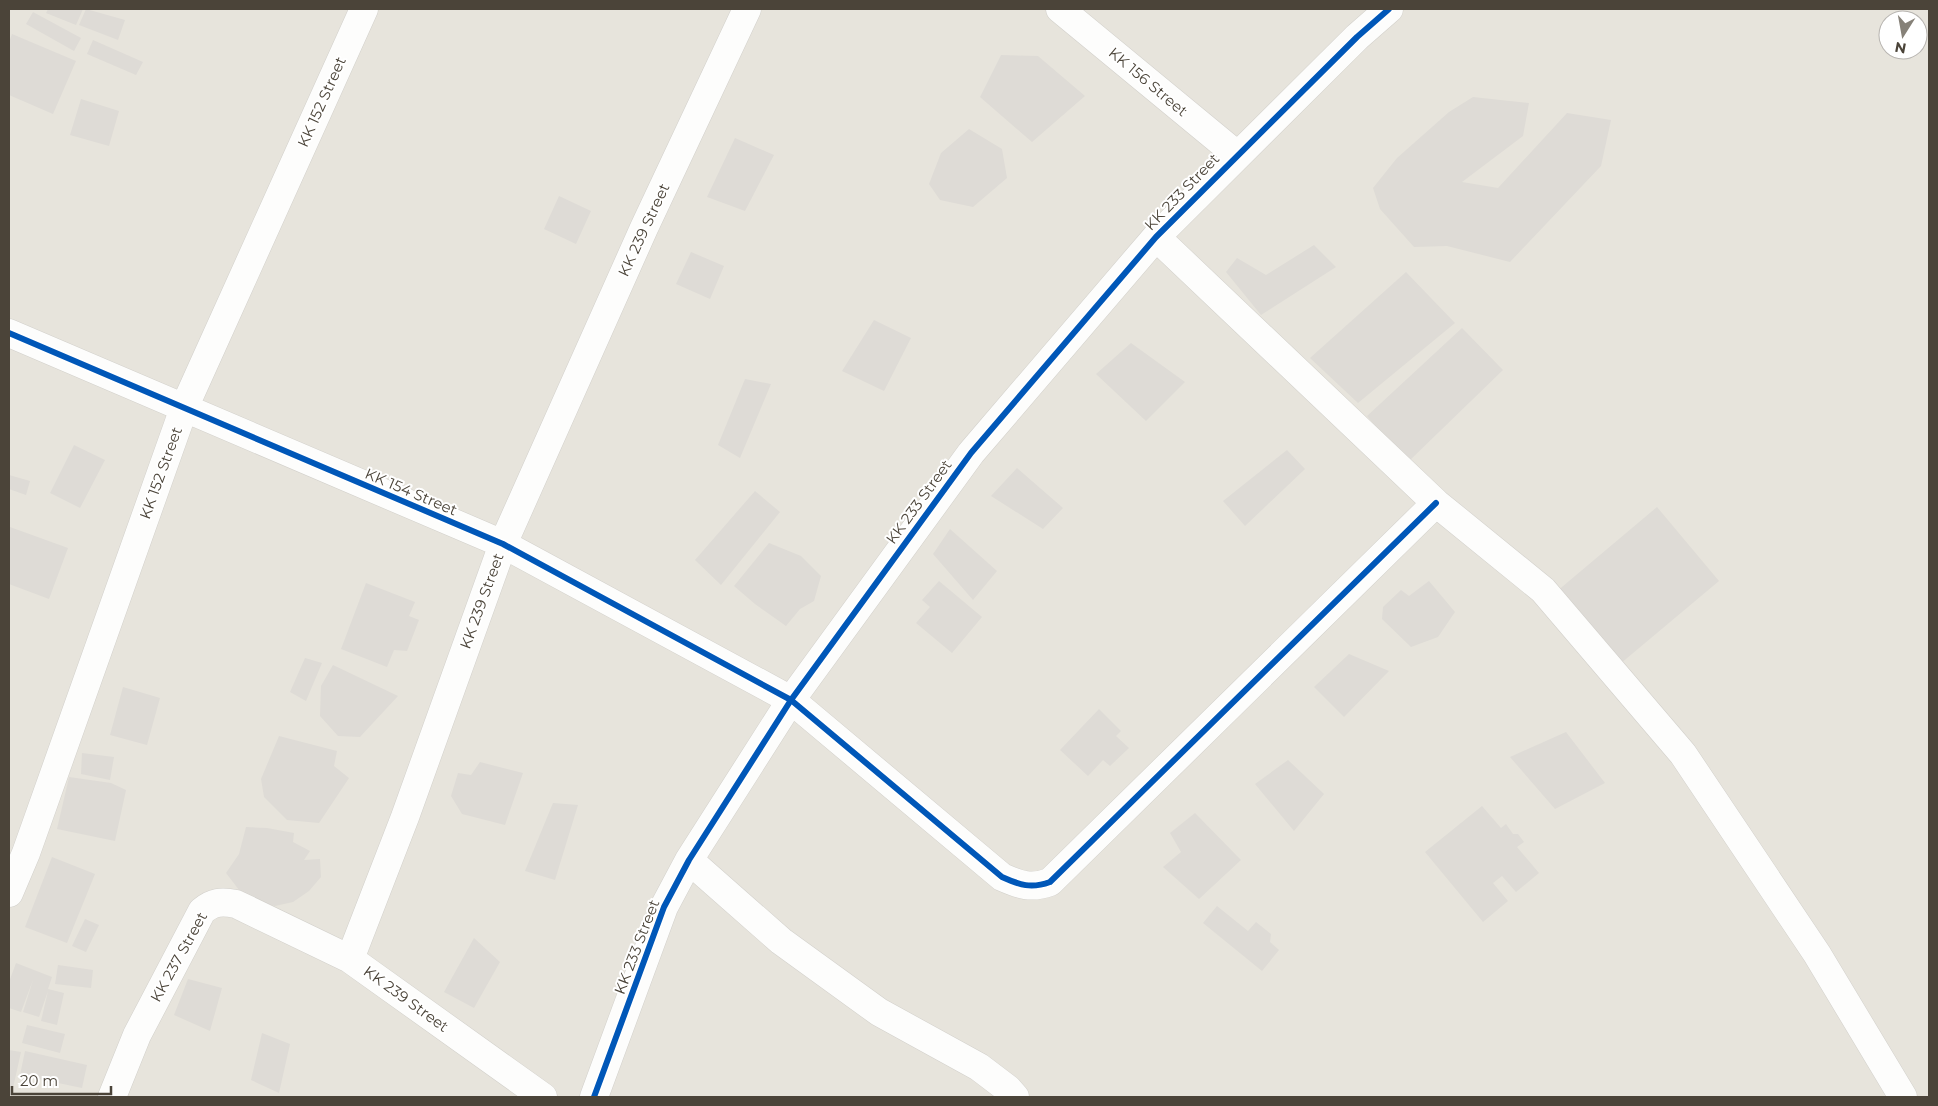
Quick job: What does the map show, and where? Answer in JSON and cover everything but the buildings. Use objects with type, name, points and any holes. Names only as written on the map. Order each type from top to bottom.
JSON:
[{"type":"street","name":"KK 152 Street","points":[[9,893],[26,853],[184,408],[364,9]]},
{"type":"street","name":"KK 239 Street","points":[[543,1097],[350,960],[405,817],[503,544],[644,228],[747,9]]},
{"type":"street","name":"KK 156 Street","points":[[1060,9],[1237,155]]},
{"type":"street","name":"KK 233 Street","points":[[594,1097],[664,907],[689,860],[791,700],[971,453],[1156,237],[1357,37],[1389,9]]},
{"type":"street","points":[[1156,237],[1436,503],[1543,590],[1683,754],[1817,954],[1903,1097]]},
{"type":"street","name":"KK 154 Street","points":[[9,333],[503,544],[791,700],[1002,877],[1018,884],[1037,887],[1050,882],[1436,503]]},
{"type":"street","points":[[689,860],[781,941],[879,1012],[979,1067],[1008,1089],[1015,1097]]},
{"type":"street","name":"KK 237 Street","points":[[112,1097],[137,1035],[202,911],[211,904],[222,902],[236,904],[350,960]]},
{"type":"shaded area","points":[[9,9],[1929,9],[1929,1097],[9,1097]]},
{"type":"cycle path","points":[[594,1097],[664,907],[689,860],[791,700],[971,453],[1156,237],[1357,37],[1389,9]]},
{"type":"cycle path","points":[[9,333],[503,544],[791,700],[1002,877],[1031,886],[1050,882],[1436,503]]}]
